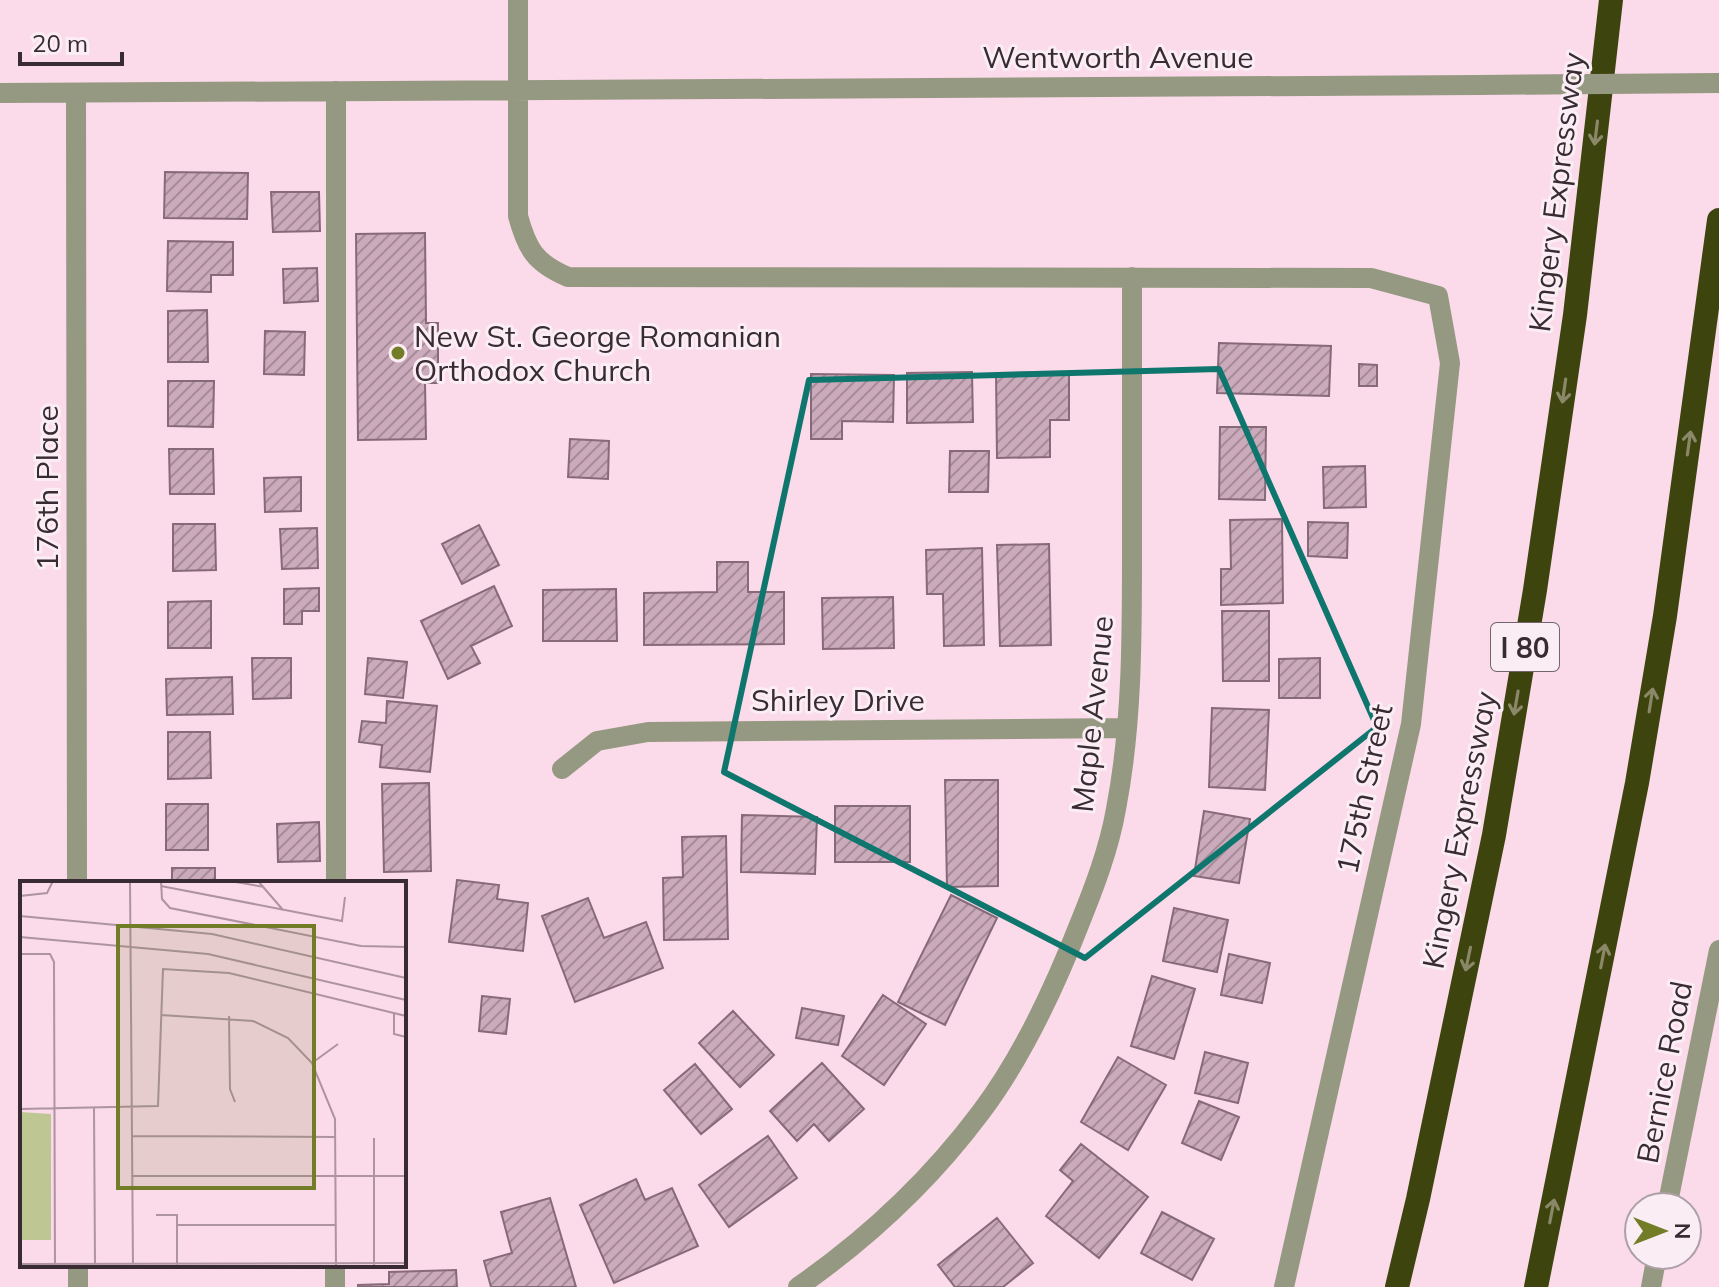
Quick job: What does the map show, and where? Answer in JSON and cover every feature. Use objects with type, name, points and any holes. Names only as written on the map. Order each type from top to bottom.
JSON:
[{"type":"highway","name":"Kingery Expressway","points":[[1397,1287],[1494,835],[1575,315],[1611,0]]},
{"type":"highway","points":[[1536,1287],[1640,768],[1665,616],[1719,220]]},
{"type":"street","points":[[518,0],[516,195],[524,239],[536,258],[552,270],[568,277],[1132,277]]},
{"type":"street","name":"Wentworth Avenue","points":[[0,93],[1719,83]]},
{"type":"street","points":[[336,91],[336,881]]},
{"type":"street","name":"176th Place","points":[[76,93],[77,881]]},
{"type":"street","name":"175th Street","points":[[1132,277],[1371,278],[1438,296],[1450,363],[1411,724],[1284,1287]]},
{"type":"street","name":"Maple Avenue","points":[[798,1287],[826,1279],[933,1170],[982,1111],[1023,1044],[1062,968],[1095,884],[1116,811],[1126,728],[1132,630],[1132,277]]},
{"type":"street","name":"Shirley Drive","points":[[562,769],[597,741],[648,732],[1126,728]]},
{"type":"street","name":"Bernice Road","points":[[1670,1191],[1719,950]]},
{"type":"highlighted area","points":[[1219,369],[1377,727],[1085,958],[724,772],[809,380]]},
{"type":"building","points":[[165,172],[248,173],[247,219],[164,218]]},
{"type":"building","points":[[271,192],[319,192],[320,231],[273,232]]},
{"type":"building","name":"New St. George Romanian Orthodox Church","points":[[425,233],[426,323],[438,323],[438,383],[425,383],[426,439],[358,440],[356,234]]},
{"type":"building","points":[[168,241],[233,242],[233,275],[211,275],[211,292],[167,291]]},
{"type":"building","points":[[317,268],[318,301],[284,303],[283,269]]},
{"type":"building","points":[[207,310],[208,362],[168,362],[168,311]]},
{"type":"building","points":[[265,331],[305,332],[304,375],[264,374]]},
{"type":"building","points":[[1219,343],[1331,346],[1329,396],[1217,393]]},
{"type":"building","points":[[1359,364],[1377,365],[1377,386],[1359,386]]},
{"type":"building","points":[[972,372],[973,422],[907,423],[907,373]]},
{"type":"building","points":[[1069,372],[1069,420],[1050,420],[1050,457],[997,458],[996,373]]},
{"type":"building","points":[[811,374],[894,375],[893,422],[842,421],[842,439],[811,439]]},
{"type":"building","points":[[168,381],[214,381],[213,427],[168,426]]},
{"type":"building","points":[[1220,427],[1266,427],[1265,500],[1219,499]]},
{"type":"building","points":[[570,439],[609,441],[608,479],[568,477]]},
{"type":"building","points":[[169,449],[213,449],[214,494],[170,494]]},
{"type":"building","points":[[950,451],[989,451],[988,492],[949,492]]},
{"type":"building","points":[[1365,466],[1366,507],[1324,508],[1323,467]]},
{"type":"building","points":[[301,477],[301,511],[265,512],[264,478]]},
{"type":"building","points":[[1282,519],[1283,603],[1221,605],[1221,569],[1231,569],[1230,520]]},
{"type":"building","points":[[1308,522],[1348,523],[1347,558],[1308,556]]},
{"type":"building","points":[[173,524],[215,524],[216,570],[173,571]]},
{"type":"building","points":[[479,525],[499,565],[462,584],[442,544]]},
{"type":"building","points":[[317,528],[318,568],[282,569],[280,529]]},
{"type":"building","points":[[1049,544],[1051,645],[1000,646],[997,545]]},
{"type":"building","points":[[982,548],[984,645],[944,646],[943,594],[927,594],[926,550]]},
{"type":"building","points":[[717,562],[748,562],[748,592],[784,592],[784,644],[644,645],[644,593],[717,592]]},
{"type":"building","points":[[494,586],[512,626],[471,646],[480,663],[448,679],[421,621]]},
{"type":"building","points":[[319,588],[319,611],[302,611],[302,624],[284,624],[284,589]]},
{"type":"building","points":[[616,589],[617,641],[543,641],[543,590]]},
{"type":"building","points":[[893,597],[894,648],[823,649],[822,598]]},
{"type":"building","points":[[211,601],[211,648],[168,648],[168,602]]},
{"type":"building","points":[[1222,611],[1269,611],[1269,681],[1223,681]]},
{"type":"building","points":[[252,658],[291,658],[291,698],[253,699]]},
{"type":"building","points":[[368,658],[407,662],[403,698],[365,694]]},
{"type":"building","points":[[1320,658],[1320,698],[1279,698],[1279,659]]},
{"type":"building","points":[[232,677],[233,714],[167,715],[166,679]]},
{"type":"building","points":[[387,701],[437,706],[430,772],[380,767],[382,745],[359,742],[362,721],[386,723]]},
{"type":"building","points":[[1212,708],[1269,710],[1265,790],[1209,787]]},
{"type":"building","points":[[168,732],[210,732],[211,778],[168,779]]},
{"type":"building","points":[[945,780],[998,780],[998,886],[947,887]]},
{"type":"building","points":[[429,783],[431,871],[384,872],[382,784]]},
{"type":"building","points":[[166,804],[208,804],[208,850],[166,850]]},
{"type":"building","points":[[835,806],[910,806],[910,862],[835,862]]},
{"type":"building","points":[[1204,811],[1250,819],[1239,883],[1194,876]]},
{"type":"building","points":[[742,815],[817,817],[815,874],[741,872]]},
{"type":"building","points":[[319,822],[320,861],[278,862],[277,824]]},
{"type":"building","points":[[726,836],[728,939],[664,940],[663,878],[683,877],[682,837]]},
{"type":"building","points":[[172,868],[215,868],[215,881],[172,881]]},
{"type":"building","points":[[457,880],[499,885],[497,899],[528,903],[523,951],[449,942]]},
{"type":"building","points":[[951,895],[997,918],[945,1025],[898,1002]]},
{"type":"building","points":[[588,898],[604,938],[646,922],[663,968],[575,1002],[542,916]]},
{"type":"building","points":[[1174,908],[1228,920],[1217,972],[1163,961]]},
{"type":"building","points":[[1229,954],[1270,963],[1262,1003],[1221,995]]},
{"type":"building","points":[[1152,976],[1195,989],[1174,1059],[1131,1046]]},
{"type":"building","points":[[883,995],[926,1024],[884,1085],[842,1056]]},
{"type":"building","points":[[482,996],[510,999],[506,1034],[479,1031]]},
{"type":"building","points":[[802,1008],[844,1016],[838,1045],[796,1038]]},
{"type":"building","points":[[733,1011],[774,1055],[740,1087],[699,1043]]},
{"type":"building","points":[[1205,1052],[1248,1063],[1238,1103],[1195,1093]]},
{"type":"building","points":[[1118,1057],[1166,1085],[1128,1150],[1081,1122]]},
{"type":"building","points":[[822,1063],[864,1109],[829,1141],[814,1124],[797,1141],[770,1111]]},
{"type":"building","points":[[695,1064],[732,1109],[701,1134],[664,1090]]},
{"type":"building","points":[[1199,1101],[1239,1117],[1221,1160],[1182,1143]]},
{"type":"building","points":[[768,1136],[797,1178],[729,1227],[699,1185]]},
{"type":"building","points":[[1081,1144],[1148,1197],[1099,1258],[1046,1216],[1073,1181],[1060,1170]]},
{"type":"building","points":[[636,1179],[645,1200],[672,1188],[698,1246],[614,1283],[580,1205]]},
{"type":"building","points":[[550,1198],[576,1287],[491,1287],[484,1261],[512,1253],[501,1212]]},
{"type":"building","points":[[1162,1212],[1214,1239],[1192,1280],[1141,1253]]},
{"type":"building","points":[[997,1218],[1033,1263],[1003,1287],[955,1287],[938,1265]]},
{"type":"building","points":[[456,1270],[457,1287],[358,1287],[389,1284],[389,1272]]},
{"type":"place","name":"New St. George Romanian Orthodox Church","points":[[398,353]]}]
